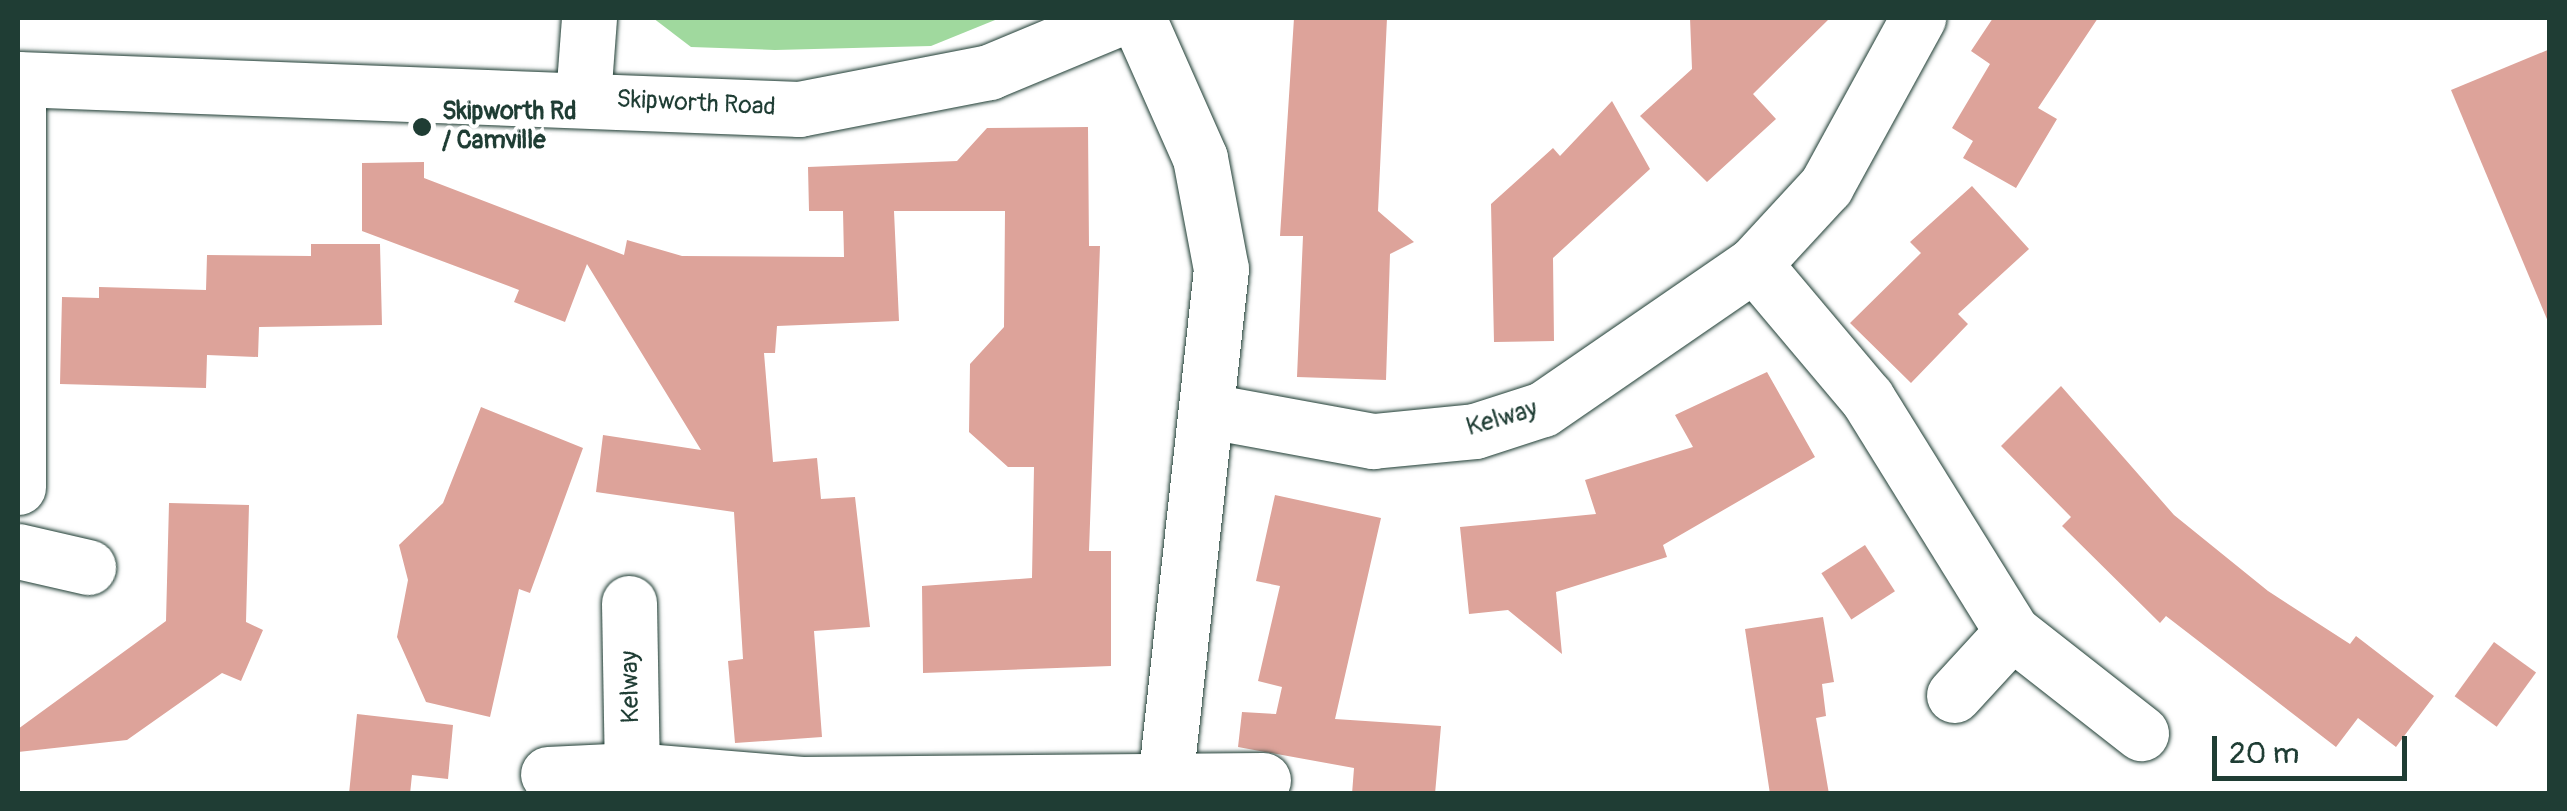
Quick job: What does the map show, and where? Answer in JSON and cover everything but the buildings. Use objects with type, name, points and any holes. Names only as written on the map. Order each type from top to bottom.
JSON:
[{"type":"street","points":[[583,98],[589,18]]},
{"type":"street","name":"Skipworth Road","points":[[18,79],[799,109],[894,97],[989,72],[1119,18]]},
{"type":"street","points":[[1138,18],[1216,214],[1219,327],[1209,411],[1188,525],[1166,774]]},
{"type":"street","name":"Kelway","points":[[1209,411],[1373,441],[1475,431],[1543,408],[1612,368],[1754,264],[1826,186],[1918,18]]},
{"type":"street","points":[[18,79],[18,487]]},
{"type":"street","points":[[1754,264],[1867,398],[2012,632],[2141,733]]},
{"type":"street","points":[[18,551],[88,567]]},
{"type":"street","name":"Kelway","points":[[629,604],[632,770]]},
{"type":"street","points":[[1954,696],[2012,632]]},
{"type":"street","points":[[548,774],[632,770],[802,784],[1166,774],[1262,780]]},
{"type":"green space","points":[[653,18],[1000,18],[931,46],[775,50],[691,47]]},
{"type":"place","name":"Skipworth Rd / Camville","points":[[422,127]]}]
